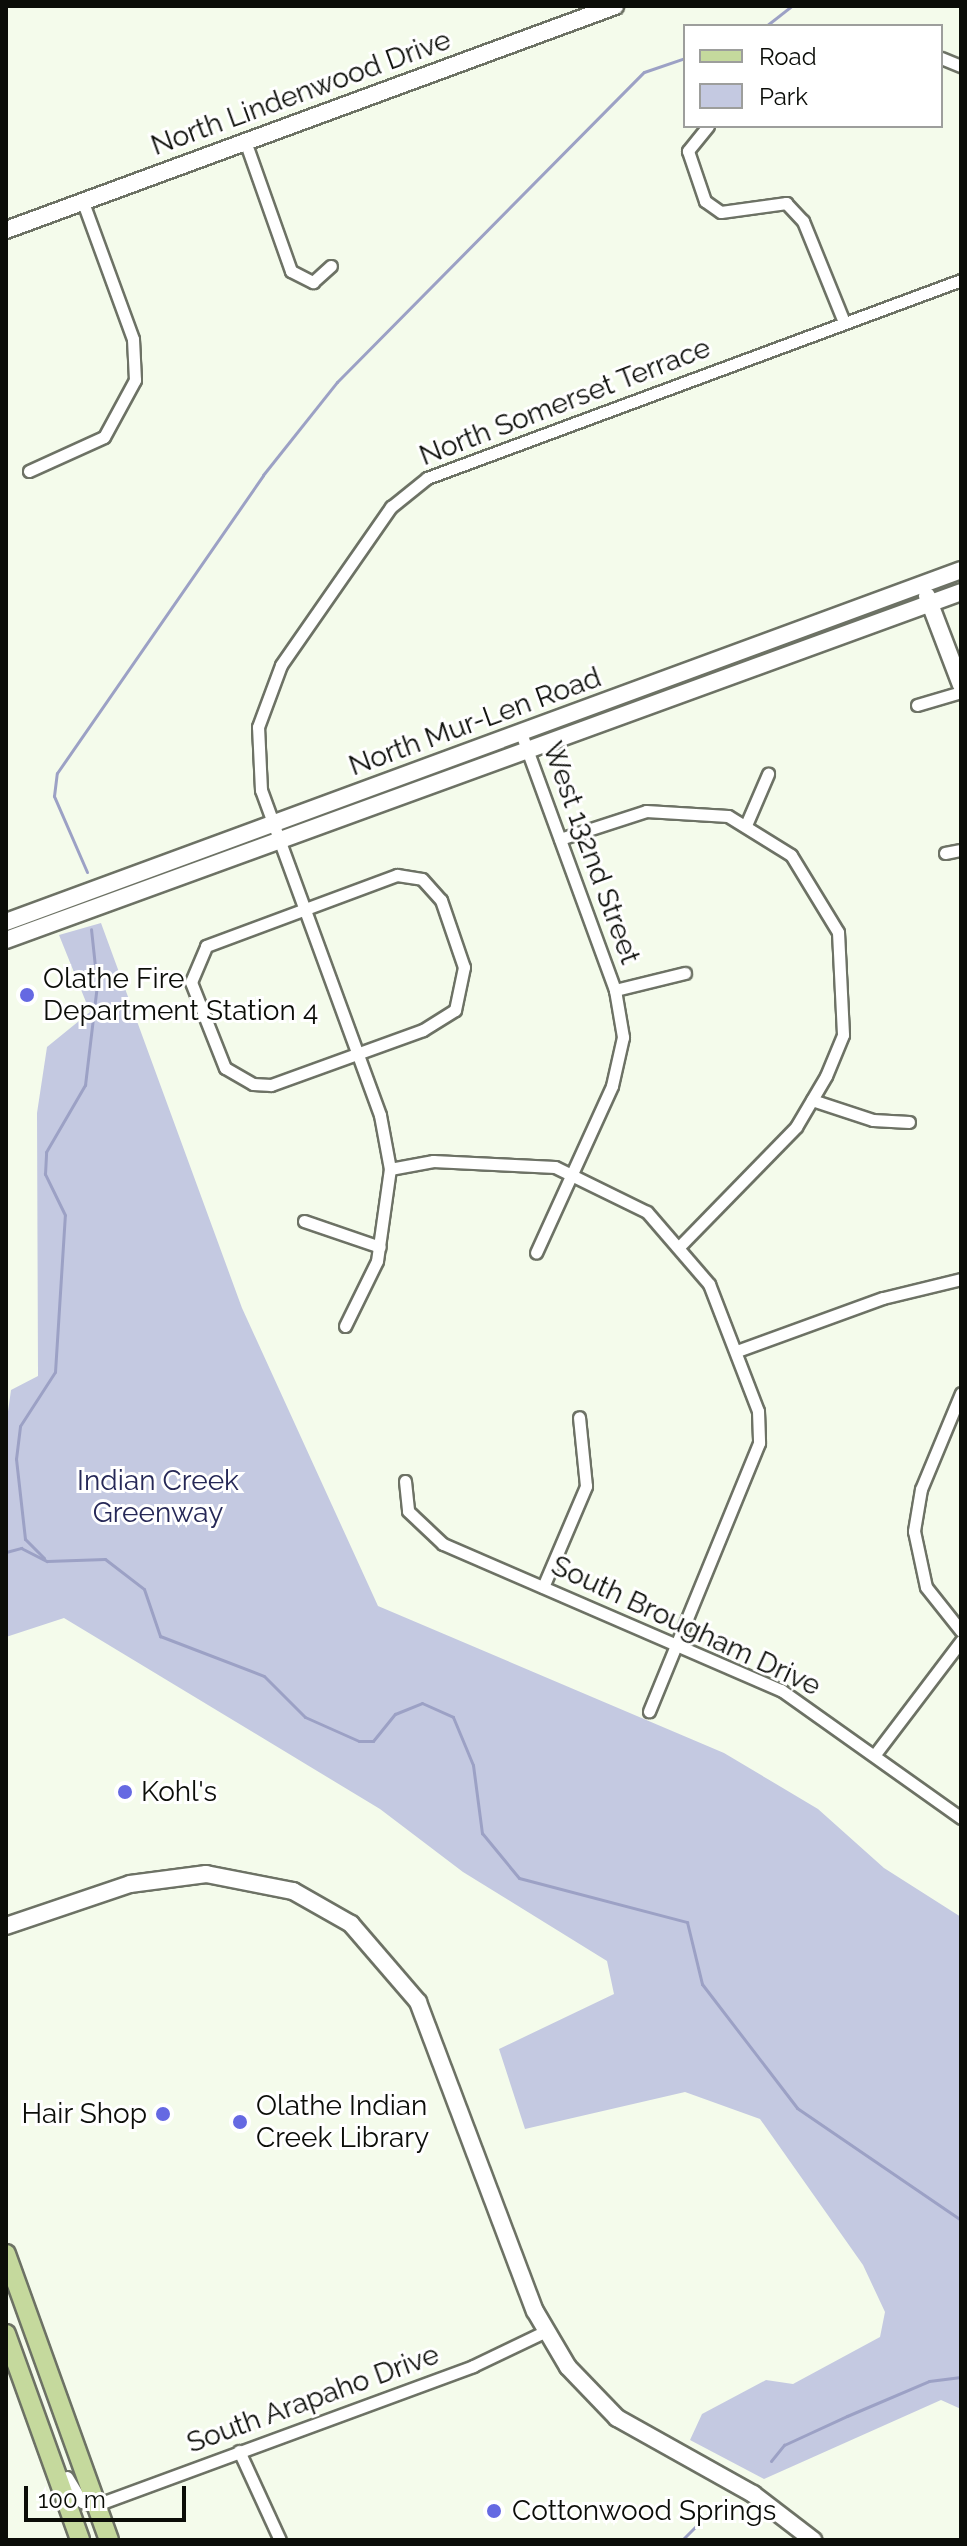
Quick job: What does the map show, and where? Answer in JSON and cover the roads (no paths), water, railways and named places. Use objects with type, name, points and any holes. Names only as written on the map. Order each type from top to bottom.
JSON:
[{"type":"main road","points":[[6,2254],[109,2540]]},
{"type":"main road","points":[[6,2334],[80,2540]]},
{"type":"street","name":"North Lindenwood Drive","points":[[6,230],[615,6]]},
{"type":"street","points":[[706,128],[688,151],[705,201],[721,212],[786,203],[803,221],[844,322]]},
{"type":"street","points":[[245,141],[291,271],[301,282],[313,282],[331,266]]},
{"type":"street","points":[[29,471],[104,437],[135,380],[130,327],[83,202]]},
{"type":"street","name":"North Somerset Terrace","points":[[390,1169],[357,1054],[276,832],[257,760],[267,694],[402,496],[441,471],[961,280]]},
{"type":"street","name":"North Mur-Len Road","points":[[6,940],[276,832],[524,741],[961,570]]},
{"type":"street","points":[[923,584],[961,685]]},
{"type":"street","name":"North Mur-Len Road","points":[[524,741],[961,592]]},
{"type":"street","points":[[917,705],[961,692]]},
{"type":"street","name":"West 132nd Street","points":[[524,741],[615,990],[623,1047],[573,1174],[536,1253]]},
{"type":"street","points":[[746,825],[768,774]]},
{"type":"street","points":[[560,839],[661,809],[714,812],[746,825],[803,869],[842,949],[843,1035],[812,1100],[752,1178],[680,1246]]},
{"type":"street","name":"North Mur-Len Road","points":[[6,922],[276,832]]},
{"type":"street","points":[[945,853],[961,850]]},
{"type":"street","points":[[397,875],[422,879],[441,900],[464,967],[464,995],[441,1022],[271,1085],[253,1084],[225,1068],[191,982],[195,958],[223,937],[304,908],[397,875]]},
{"type":"street","name":"West 132nd Street","points":[[615,990],[685,973]]},
{"type":"street","points":[[812,1100],[873,1120],[909,1122]]},
{"type":"street","points":[[345,1326],[380,1247],[390,1169],[512,1161],[573,1174],[647,1212],[680,1246],[709,1284],[737,1351],[758,1411],[757,1456],[649,1711]]},
{"type":"street","points":[[304,1221],[380,1247]]},
{"type":"street","points":[[737,1351],[961,1279]]},
{"type":"street","points":[[961,1393],[921,1489],[914,1531],[926,1587],[961,1631]]},
{"type":"street","points":[[543,1587],[586,1486],[579,1417]]},
{"type":"street","name":"South Brougham Drive","points":[[405,1481],[408,1511],[432,1536],[781,1690],[876,1753],[961,1818]]},
{"type":"street","points":[[876,1753],[961,1641]]},
{"type":"street","points":[[6,1926],[181,1875],[245,1878],[318,1903],[371,1941],[418,2002],[544,2332],[617,2418],[753,2494],[813,2540]]},
{"type":"street","name":"South Arapaho Drive","points":[[96,2505],[473,2366],[544,2332]]},
{"type":"street","points":[[25,2387],[42,2409],[72,2492],[96,2505]]},
{"type":"street","points":[[239,2451],[280,2540]]},
{"type":"waterway","points":[[769,24],[792,6]]},
{"type":"waterway","points":[[87,872],[54,796],[57,773],[263,475],[337,382],[644,72],[683,59]]},
{"type":"waterway","points":[[44,1558],[25,1539],[16,1459],[20,1426],[55,1372],[65,1215],[45,1174],[46,1152],[85,1085],[97,985],[91,929]]},
{"type":"waterway","points":[[6,1552],[21,1548],[47,1561],[105,1559],[144,1589],[160,1636],[264,1676],[305,1717],[359,1741],[373,1741],[395,1714],[422,1703],[453,1717],[473,1765],[482,1833],[519,1878],[687,1922],[702,1984],[797,2108],[961,2220]]},
{"type":"waterway","points":[[771,2461],[784,2445],[847,2416],[929,2381],[961,2377]]},
{"type":"waterway","points":[[682,2540],[715,2507]]},
{"type":"place","name":"Olathe Fire Department Station 4","points":[[27,995]]},
{"type":"place","name":"Kohl's","points":[[125,1792]]},
{"type":"place","name":"Hair Shop","points":[[163,2114]]},
{"type":"place","name":"Olathe Indian Creek Library","points":[[240,2122]]},
{"type":"place","name":"Cottonwood Springs","points":[[494,2511]]},
{"type":"park label","name":"Indian Creek Greenway","points":[[158,1497]]}]
